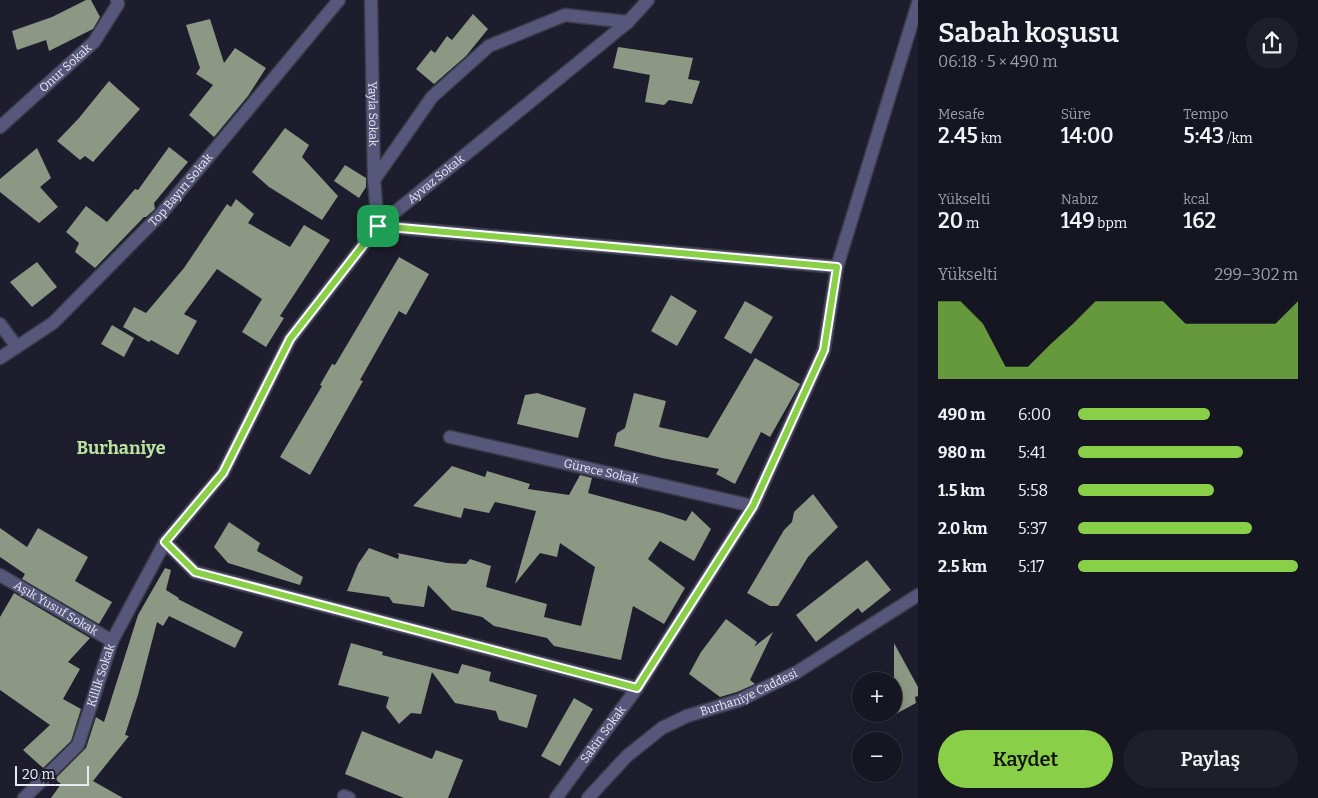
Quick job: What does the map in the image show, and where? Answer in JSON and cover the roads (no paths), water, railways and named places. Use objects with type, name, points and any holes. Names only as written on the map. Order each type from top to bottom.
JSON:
[{"type":"street","name":"Onur Sokak","points":[[0,126],[94,42],[118,4],[117,0]]},
{"type":"street","name":"Top Bayırı Sokak","points":[[0,358],[54,323],[161,214],[340,0]]},
{"type":"street","name":"Yayla Sokak","points":[[371,0],[374,180],[378,226]]},
{"type":"street","name":"Ayvaz Sokak","points":[[165,542],[223,473],[290,339],[378,226],[628,22],[648,0]]},
{"type":"street","name":"Sakin Sokak","points":[[556,798],[637,688],[753,506],[824,350],[837,267],[918,3]]},
{"type":"street","points":[[374,180],[432,97],[489,46],[564,15],[628,22]]},
{"type":"street","points":[[378,226],[837,267]]},
{"type":"street","points":[[0,324],[17,346]]},
{"type":"street","name":"Gürece Sokak","points":[[450,437],[753,506]]},
{"type":"street","points":[[165,542],[195,572],[637,688]]},
{"type":"street","name":"Killik Sokak","points":[[24,798],[78,745],[112,641],[165,542]]},
{"type":"street","name":"Aşık Yusuf Sokak","points":[[0,574],[112,641]]},
{"type":"street","name":"Burhaniye Caddesi","points":[[588,798],[627,756],[662,728],[687,716],[740,700],[797,672],[918,595]]},
{"type":"district","name":"Burhaniye","points":[[121,448]]}]
